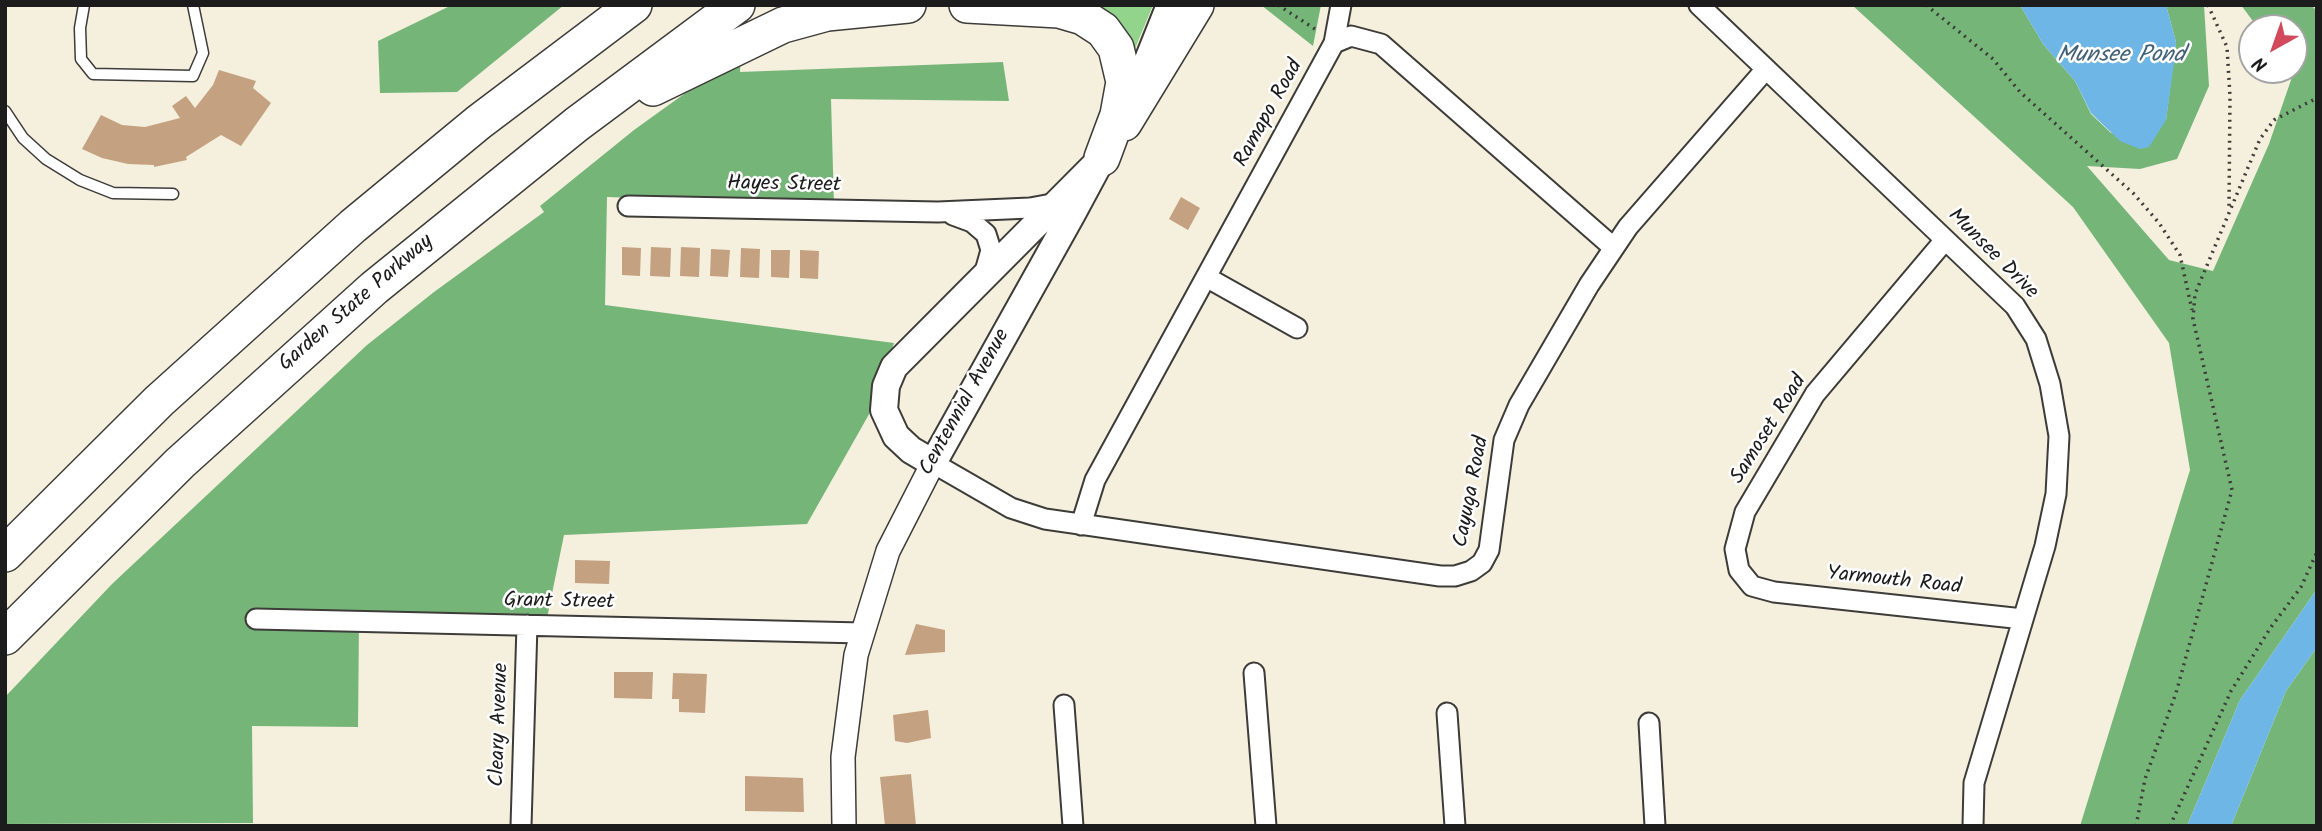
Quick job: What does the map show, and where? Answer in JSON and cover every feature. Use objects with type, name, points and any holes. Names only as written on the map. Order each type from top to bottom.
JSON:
[{"type":"highway","points":[[5,554],[159,401],[353,226],[480,122],[634,5]]},
{"type":"highway","name":"Garden State Parkway","points":[[5,637],[171,472],[276,373],[474,204],[737,5]]},
{"type":"highway","points":[[474,204],[638,97],[761,34],[827,13],[908,5]]},
{"type":"highway","points":[[967,5],[1059,10],[1083,17],[1103,30],[1120,59],[1124,82],[1118,115],[1102,158]]},
{"type":"highway","points":[[1102,158],[1196,5]]},
{"type":"main road","name":"Centennial Avenue","points":[[933,463],[1102,158],[1170,5]]},
{"type":"main road","points":[[933,463],[902,444],[890,428],[884,410],[886,386],[894,368],[910,348],[1062,201],[1102,158]]},
{"type":"street","points":[[1334,43],[1341,5]]},
{"type":"street","name":"Munsee Drive","points":[[1699,5],[2015,306],[2036,339],[2050,384],[2059,436],[2056,494],[2045,546],[1974,783],[1973,826]]},
{"type":"street","points":[[1334,43],[1351,36],[1381,44],[1614,248]]},
{"type":"street","name":"Ramapo Road","points":[[1082,525],[1095,480],[1334,43]]},
{"type":"street","name":"Cayuga Road","points":[[933,463],[1023,513],[1082,525],[1440,576],[1471,572],[1482,563],[1489,550],[1504,440],[1519,405],[1628,227],[1766,69]]},
{"type":"street","name":"Hayes Street","points":[[628,206],[939,212],[1030,208],[1062,201]]},
{"type":"street","name":"Hayes Street","points":[[939,212],[972,222],[986,234],[991,250],[983,278]]},
{"type":"street","name":"Samoset Road","points":[[1761,588],[1752,586],[1739,570],[1735,549],[1745,512],[1815,394],[1945,240]]},
{"type":"street","points":[[1206,277],[1297,328]]},
{"type":"street","name":"Centennial Avenue","points":[[844,826],[846,715],[862,633],[895,533],[933,463]]},
{"type":"street","name":"Yarmouth Road","points":[[1761,588],[2023,619]]},
{"type":"street","name":"Grant Street","points":[[256,619],[862,633]]},
{"type":"street","name":"Cleary Avenue","points":[[521,826],[527,625]]},
{"type":"street","points":[[1254,673],[1266,826]]},
{"type":"street","points":[[1064,705],[1073,826]]},
{"type":"street","points":[[1447,713],[1455,826]]},
{"type":"street","points":[[1648,723],[1655,826]]},
{"type":"lane","points":[[85,5],[80,28],[81,59],[93,74],[193,76],[201,64],[203,53],[193,5]]},
{"type":"lane","points":[[5,111],[23,138],[46,159],[80,180],[113,193],[173,194]]},
{"type":"path","points":[[1278,5],[1334,43]]},
{"type":"path","points":[[1926,5],[1993,59],[2020,92],[2134,194],[2160,223],[2180,255],[2232,490],[2176,693],[2145,779],[2136,826]]},
{"type":"path","points":[[2208,5],[2227,47],[2230,96],[2228,209]]},
{"type":"path","points":[[2193,319],[2199,280],[2228,209],[2266,128],[2274,120],[2317,97]]},
{"type":"path","points":[[2170,826],[2231,691],[2271,627],[2301,587],[2317,552]]},
{"type":"green space","points":[[452,5],[564,5],[457,92],[380,93],[378,41]]},
{"type":"green space","points":[[1104,5],[1153,5],[1132,56],[1099,8]]},
{"type":"green space","points":[[1261,5],[1321,5],[1313,46]]},
{"type":"green space","points":[[1852,5],[2020,5],[2043,44],[2075,81],[2091,114],[2111,133],[2166,120],[2176,42],[2166,5],[2204,5],[2209,86],[2177,159],[2140,169],[2087,166],[2169,260],[2213,271],[2269,144],[2290,84],[2308,84],[2308,14],[2248,14],[2241,5],[2311,5],[2317,11],[2317,589],[2240,700],[2187,826],[2080,826],[2190,470],[2169,343],[2073,207]]},
{"type":"green space","points":[[741,53],[740,72],[1003,62],[1009,101],[831,99],[834,205],[607,197],[605,305],[894,343],[872,409],[807,524],[564,535],[546,623],[359,621],[358,727],[252,726],[253,823],[5,824],[5,697],[112,584],[367,345],[434,292],[544,212],[540,206],[634,130]]},
{"type":"green space","points":[[2317,647],[2317,826],[2231,826],[2286,691]]},
{"type":"water","name":"Munsee Pond","points":[[2020,5],[2166,5],[2176,42],[2175,56],[2166,120],[2149,147],[2140,149],[2120,141],[2091,113],[2075,81],[2043,44]]},
{"type":"water","points":[[2317,589],[2317,647],[2286,691],[2231,826],[2187,826],[2240,700]]},
{"type":"building","points":[[219,70],[256,81],[253,88],[271,103],[241,146],[221,135],[186,157],[187,160],[154,167],[102,158],[82,149],[101,115],[122,125],[145,127],[180,118],[172,106],[186,96],[195,108],[213,85]]},
{"type":"building","points":[[1181,197],[1200,208],[1188,230],[1169,219]]},
{"type":"building","points":[[622,247],[641,248],[640,276],[622,275]]},
{"type":"building","points":[[651,247],[671,248],[670,277],[650,276]]},
{"type":"building","points":[[681,247],[700,248],[699,277],[680,276]]},
{"type":"building","points":[[741,248],[760,249],[759,278],[740,277]]},
{"type":"building","points":[[711,249],[730,250],[728,277],[710,276]]},
{"type":"building","points":[[771,250],[790,250],[789,278],[771,277]]},
{"type":"building","points":[[800,250],[819,251],[818,279],[800,278]]},
{"type":"building","points":[[575,560],[610,561],[609,584],[575,583]]},
{"type":"building","points":[[916,624],[945,630],[945,652],[905,655]]},
{"type":"building","points":[[614,672],[653,672],[652,699],[614,698]]},
{"type":"building","points":[[673,673],[707,674],[705,713],[679,712],[679,699],[672,699]]},
{"type":"building","points":[[928,710],[931,738],[907,743],[895,741],[893,715]]},
{"type":"building","points":[[911,774],[916,826],[885,826],[880,777]]},
{"type":"building","points":[[745,776],[803,778],[804,812],[745,811]]}]
